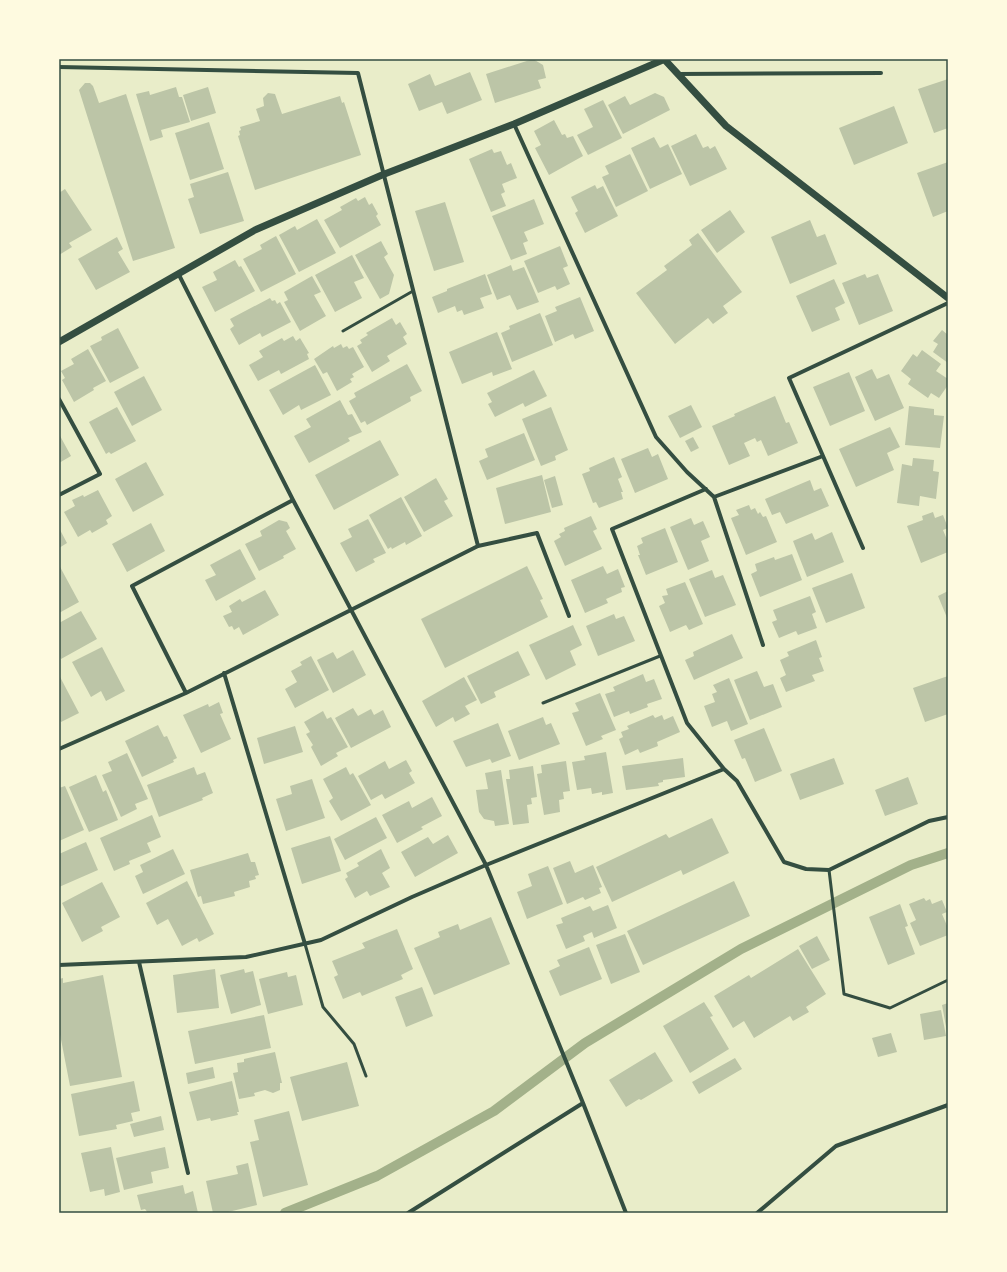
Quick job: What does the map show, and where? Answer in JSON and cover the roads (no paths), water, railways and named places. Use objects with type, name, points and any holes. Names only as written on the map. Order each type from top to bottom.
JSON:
[{"type":"street","points":[[59,342],[255,230],[382,175],[514,124],[665,59],[726,126],[948,298]]},
{"type":"street","points":[[59,67],[358,73],[382,175],[478,546]]},
{"type":"street","points":[[678,74],[881,73]]},
{"type":"street","points":[[514,124],[656,436],[687,472],[714,496],[763,645]]},
{"type":"street","points":[[178,273],[293,500],[352,609],[486,865],[559,1041],[574,1084],[626,1213]]},
{"type":"street","points":[[863,548],[789,378],[948,303]]},
{"type":"street","points":[[59,399],[100,474],[59,496]]},
{"type":"street","points":[[714,496],[822,456]]},
{"type":"street","points":[[706,489],[612,529],[660,656],[688,723],[724,769],[737,781],[784,862],[806,869],[829,870],[929,821],[948,817]]},
{"type":"street","points":[[186,693],[132,586],[293,500]]},
{"type":"street","points":[[59,749],[186,693],[478,546],[537,533],[569,616]]},
{"type":"street","points":[[224,673],[305,944]]},
{"type":"street","points":[[59,965],[246,957],[321,940],[412,897],[486,865],[724,769]]},
{"type":"street","points":[[139,962],[188,1173]]},
{"type":"street","points":[[408,1213],[583,1104]]},
{"type":"street","points":[[757,1213],[836,1146],[948,1105]]},
{"type":"lane","points":[[344,331],[413,292]]},
{"type":"lane","points":[[543,703],[660,656]]},
{"type":"lane","points":[[829,870],[844,994],[890,1008],[948,980]]},
{"type":"lane","points":[[305,944],[323,1007],[354,1044],[366,1076]]},
{"type":"waterway","points":[[285,1213],[377,1176],[494,1111],[585,1043],[741,949],[911,865],[948,853]]}]
